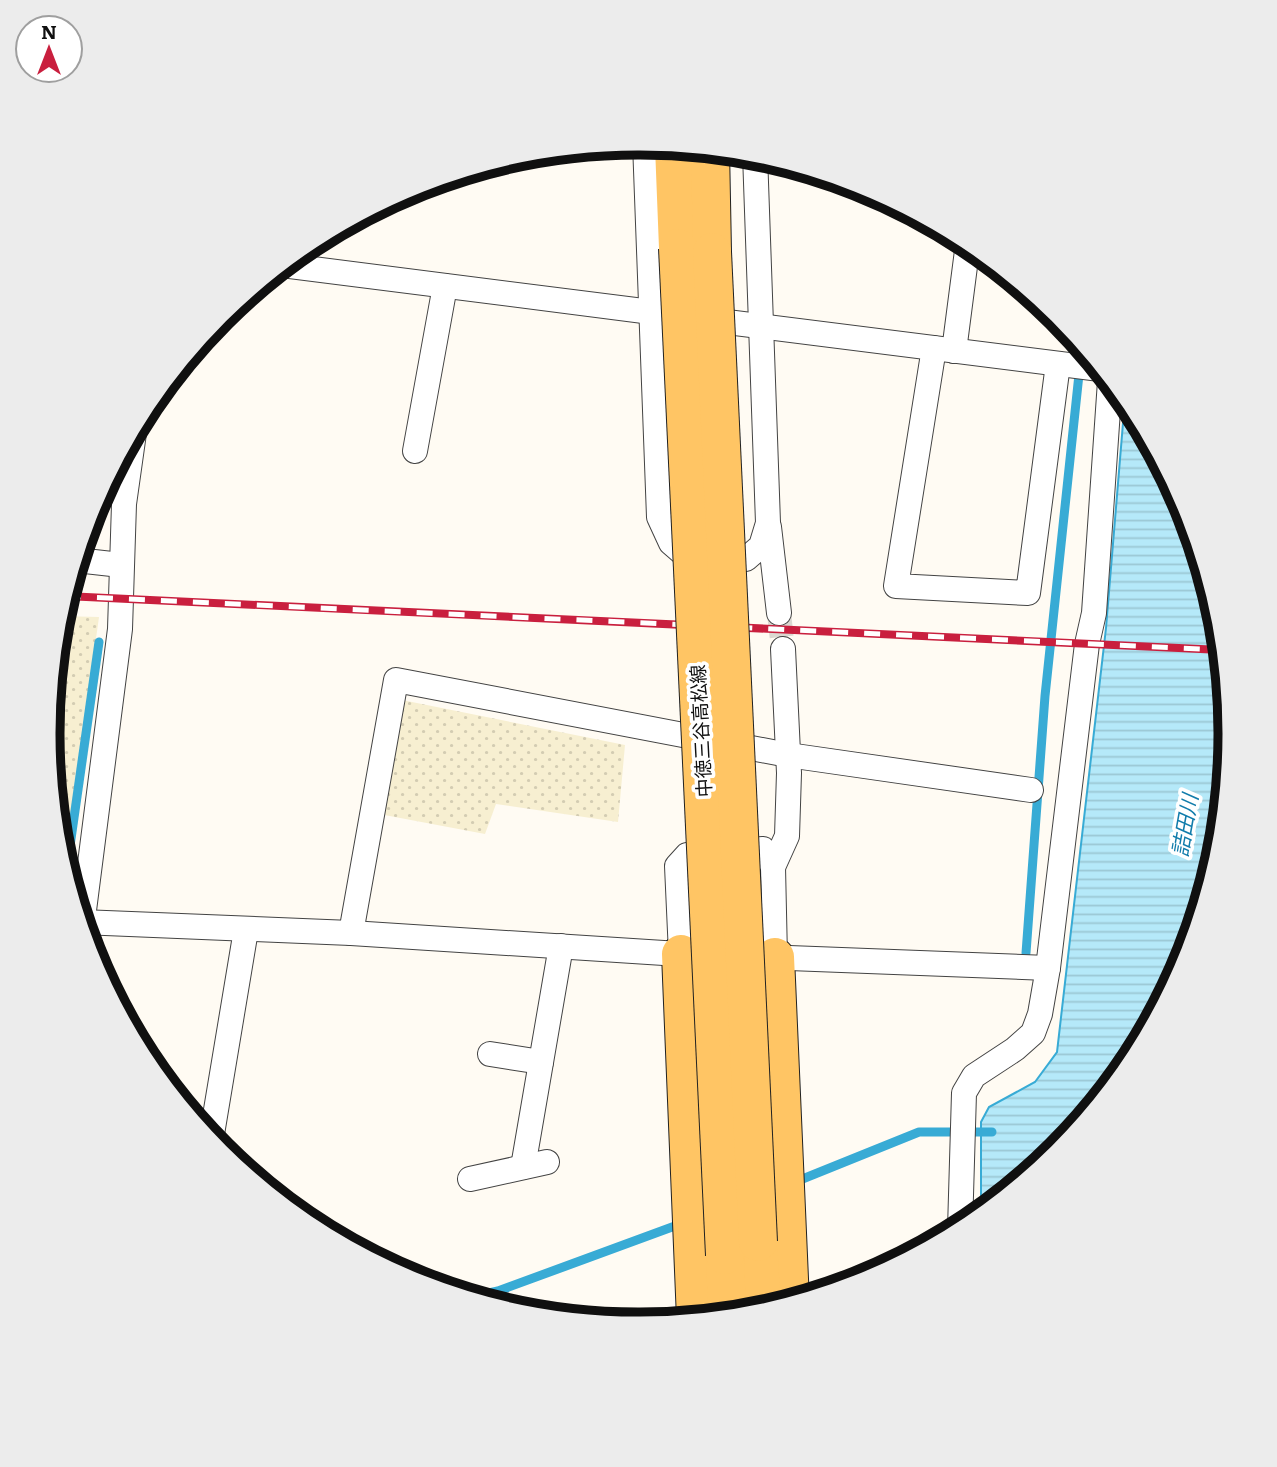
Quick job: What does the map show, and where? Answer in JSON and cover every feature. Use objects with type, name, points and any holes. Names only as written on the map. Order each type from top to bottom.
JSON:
[{"type":"main road","name":"中徳三谷高松線","points":[[676,156],[695,250],[742,1248],[758,1299]]},
{"type":"main road","name":"中徳三谷高松線","points":[[695,250],[709,159]]},
{"type":"main road","points":[[681,954],[696,1309]]},
{"type":"main road","points":[[775,957],[790,1293]]},
{"type":"main road","name":"中徳三谷高松線","points":[[729,1305],[742,1248]]},
{"type":"street","points":[[645,155],[659,517],[671,543],[693,562],[746,559],[761,546],[768,523]]},
{"type":"street","points":[[756,167],[768,523],[779,613]]},
{"type":"street","points":[[965,256],[896,586],[1028,593],[1058,363]]},
{"type":"street","points":[[296,267],[1086,367]]},
{"type":"street","points":[[415,452],[444,286]]},
{"type":"street","points":[[960,1215],[964,1093],[974,1076],[1016,1049],[1032,1033],[1040,1014],[1048,968],[1087,644],[1094,613],[1109,396]]},
{"type":"street","points":[[85,902],[120,629],[124,504],[131,455]]},
{"type":"street","points":[[86,561],[121,565]]},
{"type":"street","points":[[773,867],[787,836],[788,755],[783,649]]},
{"type":"street","points":[[351,933],[396,680],[788,755],[1031,790]]},
{"type":"street","points":[[681,954],[677,866],[687,855],[764,849],[773,867],[775,957]]},
{"type":"street","points":[[91,923],[351,933],[681,954],[1048,968]]},
{"type":"street","points":[[213,1126],[246,930]]},
{"type":"street","points":[[470,1180],[535,1164],[541,1062],[561,946]]},
{"type":"street","points":[[490,1054],[541,1062]]},
{"type":"shaded area","points":[[72,616],[99,617],[69,834],[64,809],[60,734],[64,658]]},
{"type":"shaded area","points":[[402,700],[625,745],[618,822],[496,804],[485,834],[379,814]]},
{"type":"water","name":"詰田川","points":[[1123,418],[1158,477],[1187,547],[1198,584],[1213,658],[1216,696],[1218,734],[1213,809],[1198,883],[1187,920],[1158,990],[1140,1023],[1098,1086],[1074,1115],[1020,1169],[981,1200],[981,1122],[989,1107],[1035,1082],[1057,1052],[1106,628]]},
{"type":"waterway","points":[[1026,953],[1045,696],[1081,360]]},
{"type":"waterway","points":[[70,843],[99,642]]},
{"type":"waterway","points":[[795,1182],[919,1132],[992,1132]]},
{"type":"waterway","points":[[489,1293],[683,1223]]},
{"type":"tunnel","points":[[779,613],[783,649]]},
{"type":"railway","points":[[76,597],[1211,650]]}]
